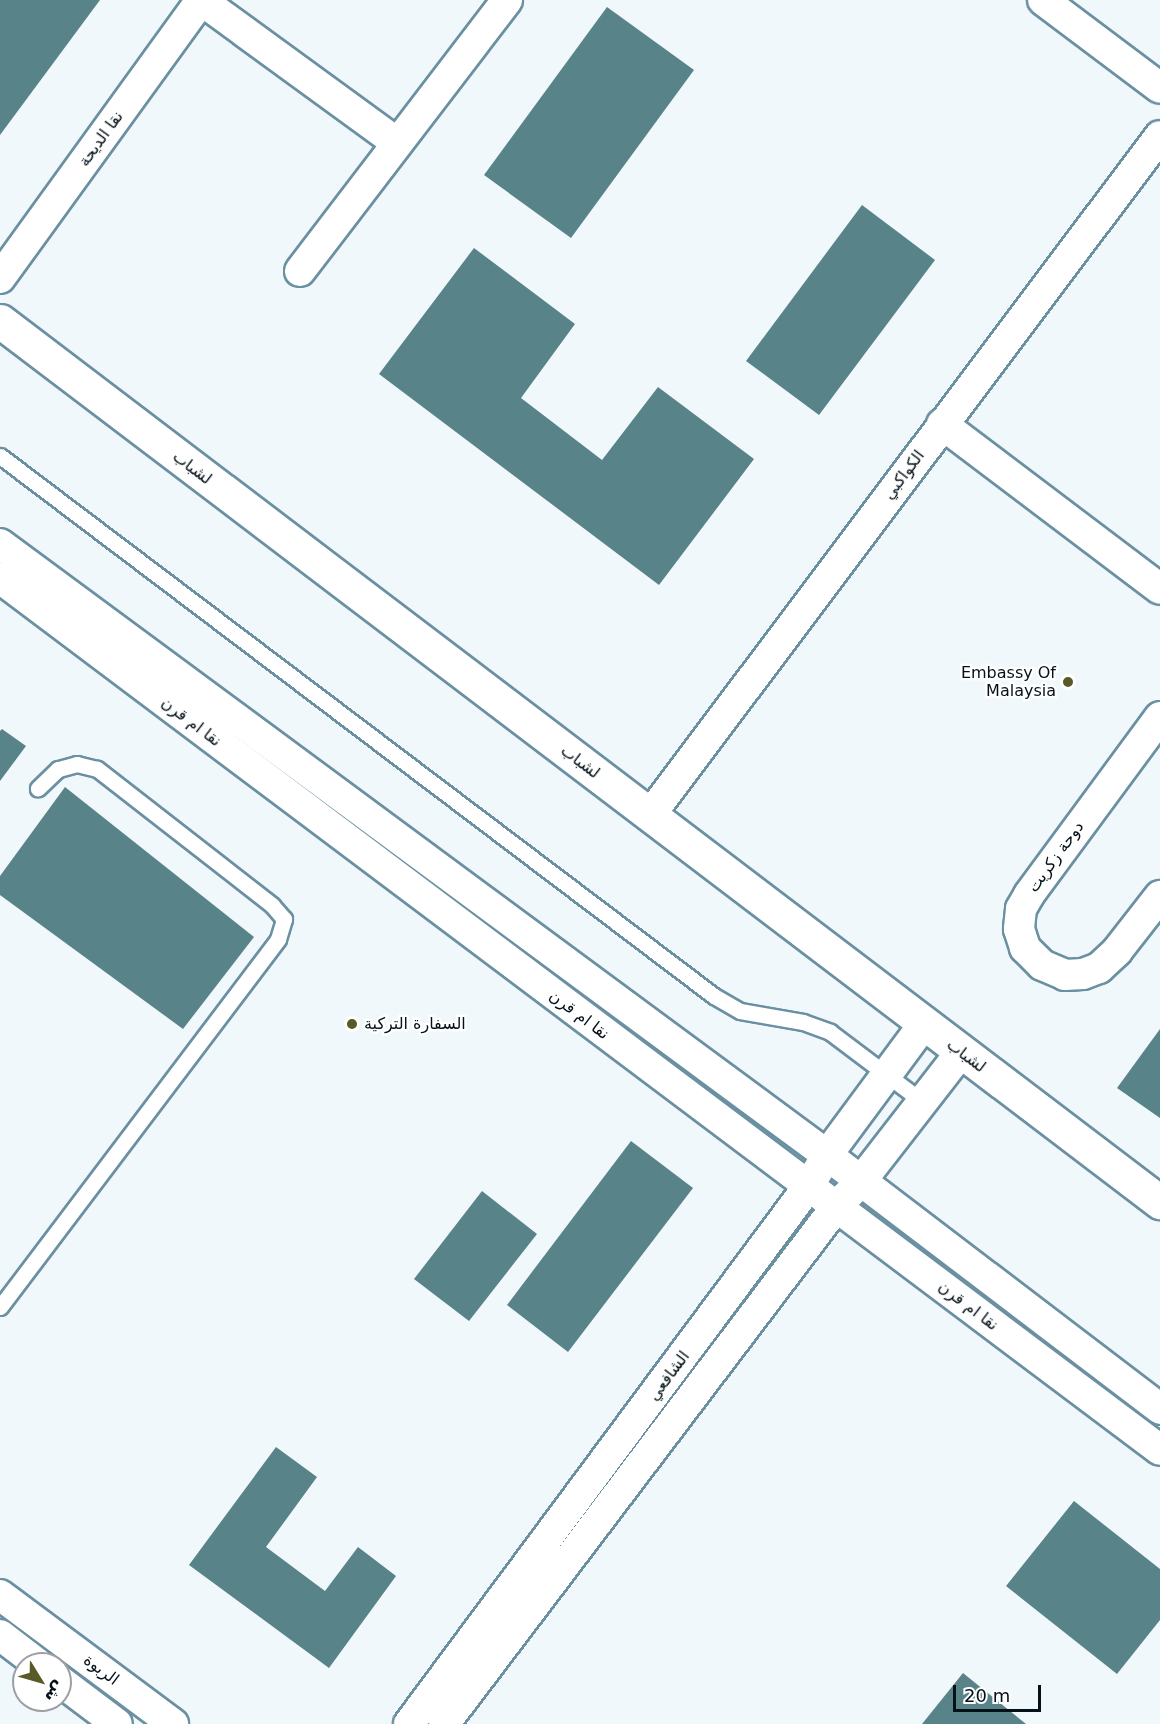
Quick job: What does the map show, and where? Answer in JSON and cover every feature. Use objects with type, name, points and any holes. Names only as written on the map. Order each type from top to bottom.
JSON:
[{"type":"street","name":"نقا الديحة","points":[[0,278],[201,0],[397,143]]},
{"type":"street","points":[[300,271],[507,0]]},
{"type":"street","points":[[1043,0],[1160,88]]},
{"type":"street","name":"الكواكبي","points":[[650,815],[1160,136]]},
{"type":"street","name":"لشباب","points":[[5,330],[1160,1202]]},
{"type":"street","points":[[942,424],[1160,589]]},
{"type":"street","name":"نقا ام قرن","points":[[0,544],[827,1155],[1160,1409]]},
{"type":"street","name":"نقا ام قرن","points":[[0,578],[1160,1450]]},
{"type":"street","name":"دوحة زكريت","points":[[1160,717],[1029,894],[1018,929],[1025,948],[1042,965],[1065,975],[1083,974],[1099,968],[1118,951],[1160,896]]},
{"type":"street","name":"الشافعي","points":[[409,1724],[808,1187],[827,1155],[924,1024]]},
{"type":"street","name":"الشافعي","points":[[444,1724],[836,1207],[861,1181],[961,1052]]},
{"type":"street","name":"الربوة","points":[[0,1595],[172,1724]]},
{"type":"street","points":[[0,1635],[22,1652]]},
{"type":"street","name":"الربوة","points":[[72,1690],[117,1724]]},
{"type":"lane","points":[[0,456],[714,996],[740,1011],[804,1022],[830,1032],[923,1102]]},
{"type":"lane","points":[[0,1307],[278,939],[284,919],[272,905],[97,769],[77,764],[58,769],[38,788]]},
{"type":"building","points":[[0,0],[100,0],[0,135]]},
{"type":"building","points":[[607,7],[694,70],[571,238],[484,175]]},
{"type":"building","points":[[862,205],[935,260],[819,415],[746,361]]},
{"type":"building","points":[[474,248],[575,324],[521,398],[602,460],[658,387],[754,459],[659,585],[379,374]]},
{"type":"building","points":[[2,729],[26,746],[0,781],[0,731]]},
{"type":"building","points":[[65,787],[254,937],[183,1029],[0,895],[0,876]]},
{"type":"building","points":[[1160,1029],[1160,1118],[1117,1088]]},
{"type":"building","points":[[631,1141],[693,1188],[568,1352],[507,1305]]},
{"type":"building","points":[[482,1191],[537,1234],[469,1321],[414,1279]]},
{"type":"building","points":[[276,1447],[317,1477],[266,1547],[325,1591],[358,1547],[396,1576],[329,1668],[189,1565]]},
{"type":"building","points":[[1074,1501],[1160,1569],[1160,1620],[1117,1674],[1006,1586]]},
{"type":"building","points":[[963,1673],[1026,1724],[922,1724]]},
{"type":"place","name":"Embassy Of Malaysia","points":[[1068,682]]},
{"type":"place","name":"السفارة التركية","points":[[352,1024]]}]
